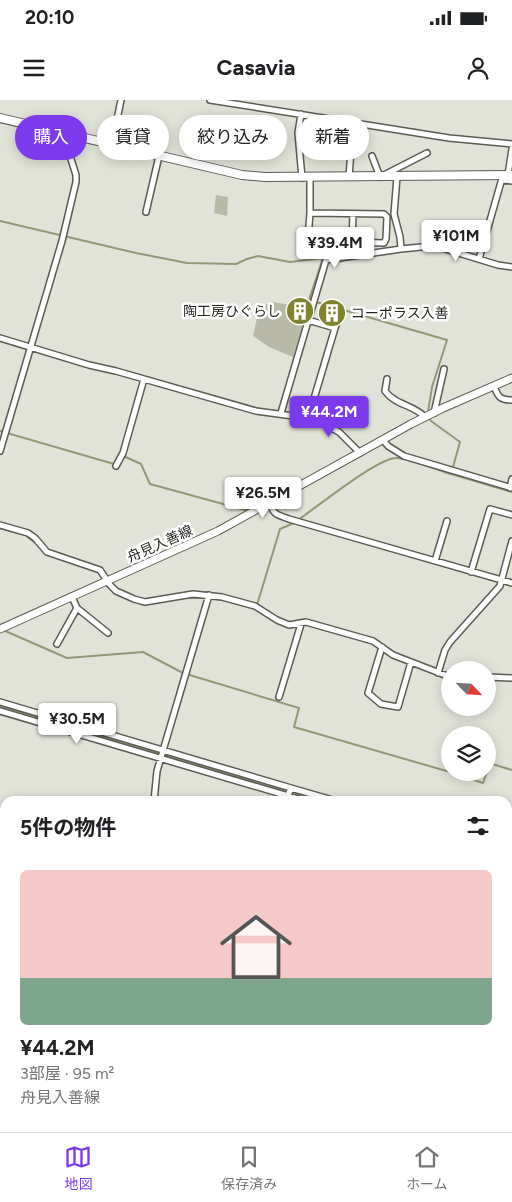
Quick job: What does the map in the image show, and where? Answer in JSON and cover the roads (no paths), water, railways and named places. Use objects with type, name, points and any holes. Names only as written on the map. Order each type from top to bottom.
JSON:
[{"type":"main road","points":[[0,118],[15,121]]},
{"type":"main road","points":[[169,158],[242,175],[265,177],[508,177]]},
{"type":"main road","name":"舟見入善線","points":[[2,626],[210,535],[425,417],[512,378]]},
{"type":"street","points":[[118,115],[121,100]]},
{"type":"street","points":[[210,100],[307,115]]},
{"type":"street","points":[[301,114],[298,133],[310,213],[308,238],[310,242],[384,243],[386,239],[387,217],[384,214],[310,213]]},
{"type":"street","points":[[369,125],[449,138],[512,144]]},
{"type":"street","points":[[479,259],[508,177],[512,148]]},
{"type":"street","points":[[372,156],[380,177],[427,153]]},
{"type":"street","points":[[0,451],[62,241],[76,182],[71,160]]},
{"type":"street","points":[[146,212],[158,160]]},
{"type":"street","points":[[349,177],[350,160]]},
{"type":"street","points":[[397,177],[394,214],[401,249]]},
{"type":"street","points":[[352,242],[353,214]]},
{"type":"street","points":[[281,414],[326,260],[327,242]]},
{"type":"street","points":[[326,260],[431,246],[512,267]]},
{"type":"street","points":[[301,416],[313,402],[340,311]]},
{"type":"street","points":[[308,320],[335,328]]},
{"type":"street","points":[[0,338],[89,365],[259,412],[315,419],[339,432],[360,453]]},
{"type":"street","points":[[434,413],[444,369]]},
{"type":"street","points":[[116,466],[123,453],[144,379]]},
{"type":"street","points":[[387,379],[385,391],[390,398],[421,412],[425,417]]},
{"type":"street","points":[[494,386],[498,397],[502,400],[512,400]]},
{"type":"street","points":[[383,440],[388,446],[404,456],[511,488],[512,479]]},
{"type":"street","points":[[270,503],[272,510],[276,514],[512,583]]},
{"type":"street","points":[[472,572],[490,509],[512,514]]},
{"type":"street","points":[[435,561],[447,521]]},
{"type":"street","points":[[0,525],[28,533],[47,552],[100,570],[116,590],[134,599],[145,602],[193,594],[209,595],[255,606],[289,625],[306,622],[373,641],[393,655],[441,674]]},
{"type":"street","points":[[438,673],[445,650],[450,642],[500,586],[512,541]]},
{"type":"street","points":[[154,796],[157,771],[209,595]]},
{"type":"street","points":[[72,597],[77,608],[108,633]]},
{"type":"street","points":[[57,644],[77,608]]},
{"type":"street","points":[[279,697],[301,624]]},
{"type":"street","points":[[382,647],[368,693],[382,704],[398,707],[411,662]]},
{"type":"street","points":[[496,677],[512,678]]},
{"type":"street","points":[[0,702],[319,796]]},
{"type":"street","points":[[0,711],[278,796]]},
{"type":"street","points":[[288,796],[291,788]]},
{"type":"waterway","points":[[0,221],[187,263],[236,264],[258,256],[290,262],[323,258],[309,300],[447,340],[432,387],[428,412]]},
{"type":"waterway","points":[[428,417],[460,442],[451,474],[512,492]]},
{"type":"waterway","points":[[0,431],[114,464],[119,454],[141,464],[150,484],[245,510],[265,502]]},
{"type":"waterway","points":[[298,520],[361,475],[395,458],[422,464],[450,474]]},
{"type":"waterway","points":[[277,517],[291,523]]},
{"type":"waterway","points":[[257,605],[280,529],[294,523]]},
{"type":"waterway","points":[[0,528],[25,535],[38,545]]},
{"type":"waterway","points":[[47,554],[73,563]]},
{"type":"waterway","points":[[426,561],[512,586]]},
{"type":"waterway","points":[[106,585],[115,593]]},
{"type":"waterway","points":[[119,595],[143,605],[164,601]]},
{"type":"waterway","points":[[184,598],[206,598]]},
{"type":"waterway","points":[[219,599],[255,609]]},
{"type":"waterway","points":[[3,630],[67,658],[143,652],[183,673],[299,708],[294,727],[441,769]]},
{"type":"waterway","points":[[0,707],[304,796]]},
{"type":"waterway","points":[[496,765],[512,770]]},
{"type":"waterway","points":[[477,781],[483,783],[484,781]]},
{"type":"place","name":"陶工房ひぐらし","points":[[300,311]]},
{"type":"place","name":"コーポラス入善","points":[[332,313]]}]
